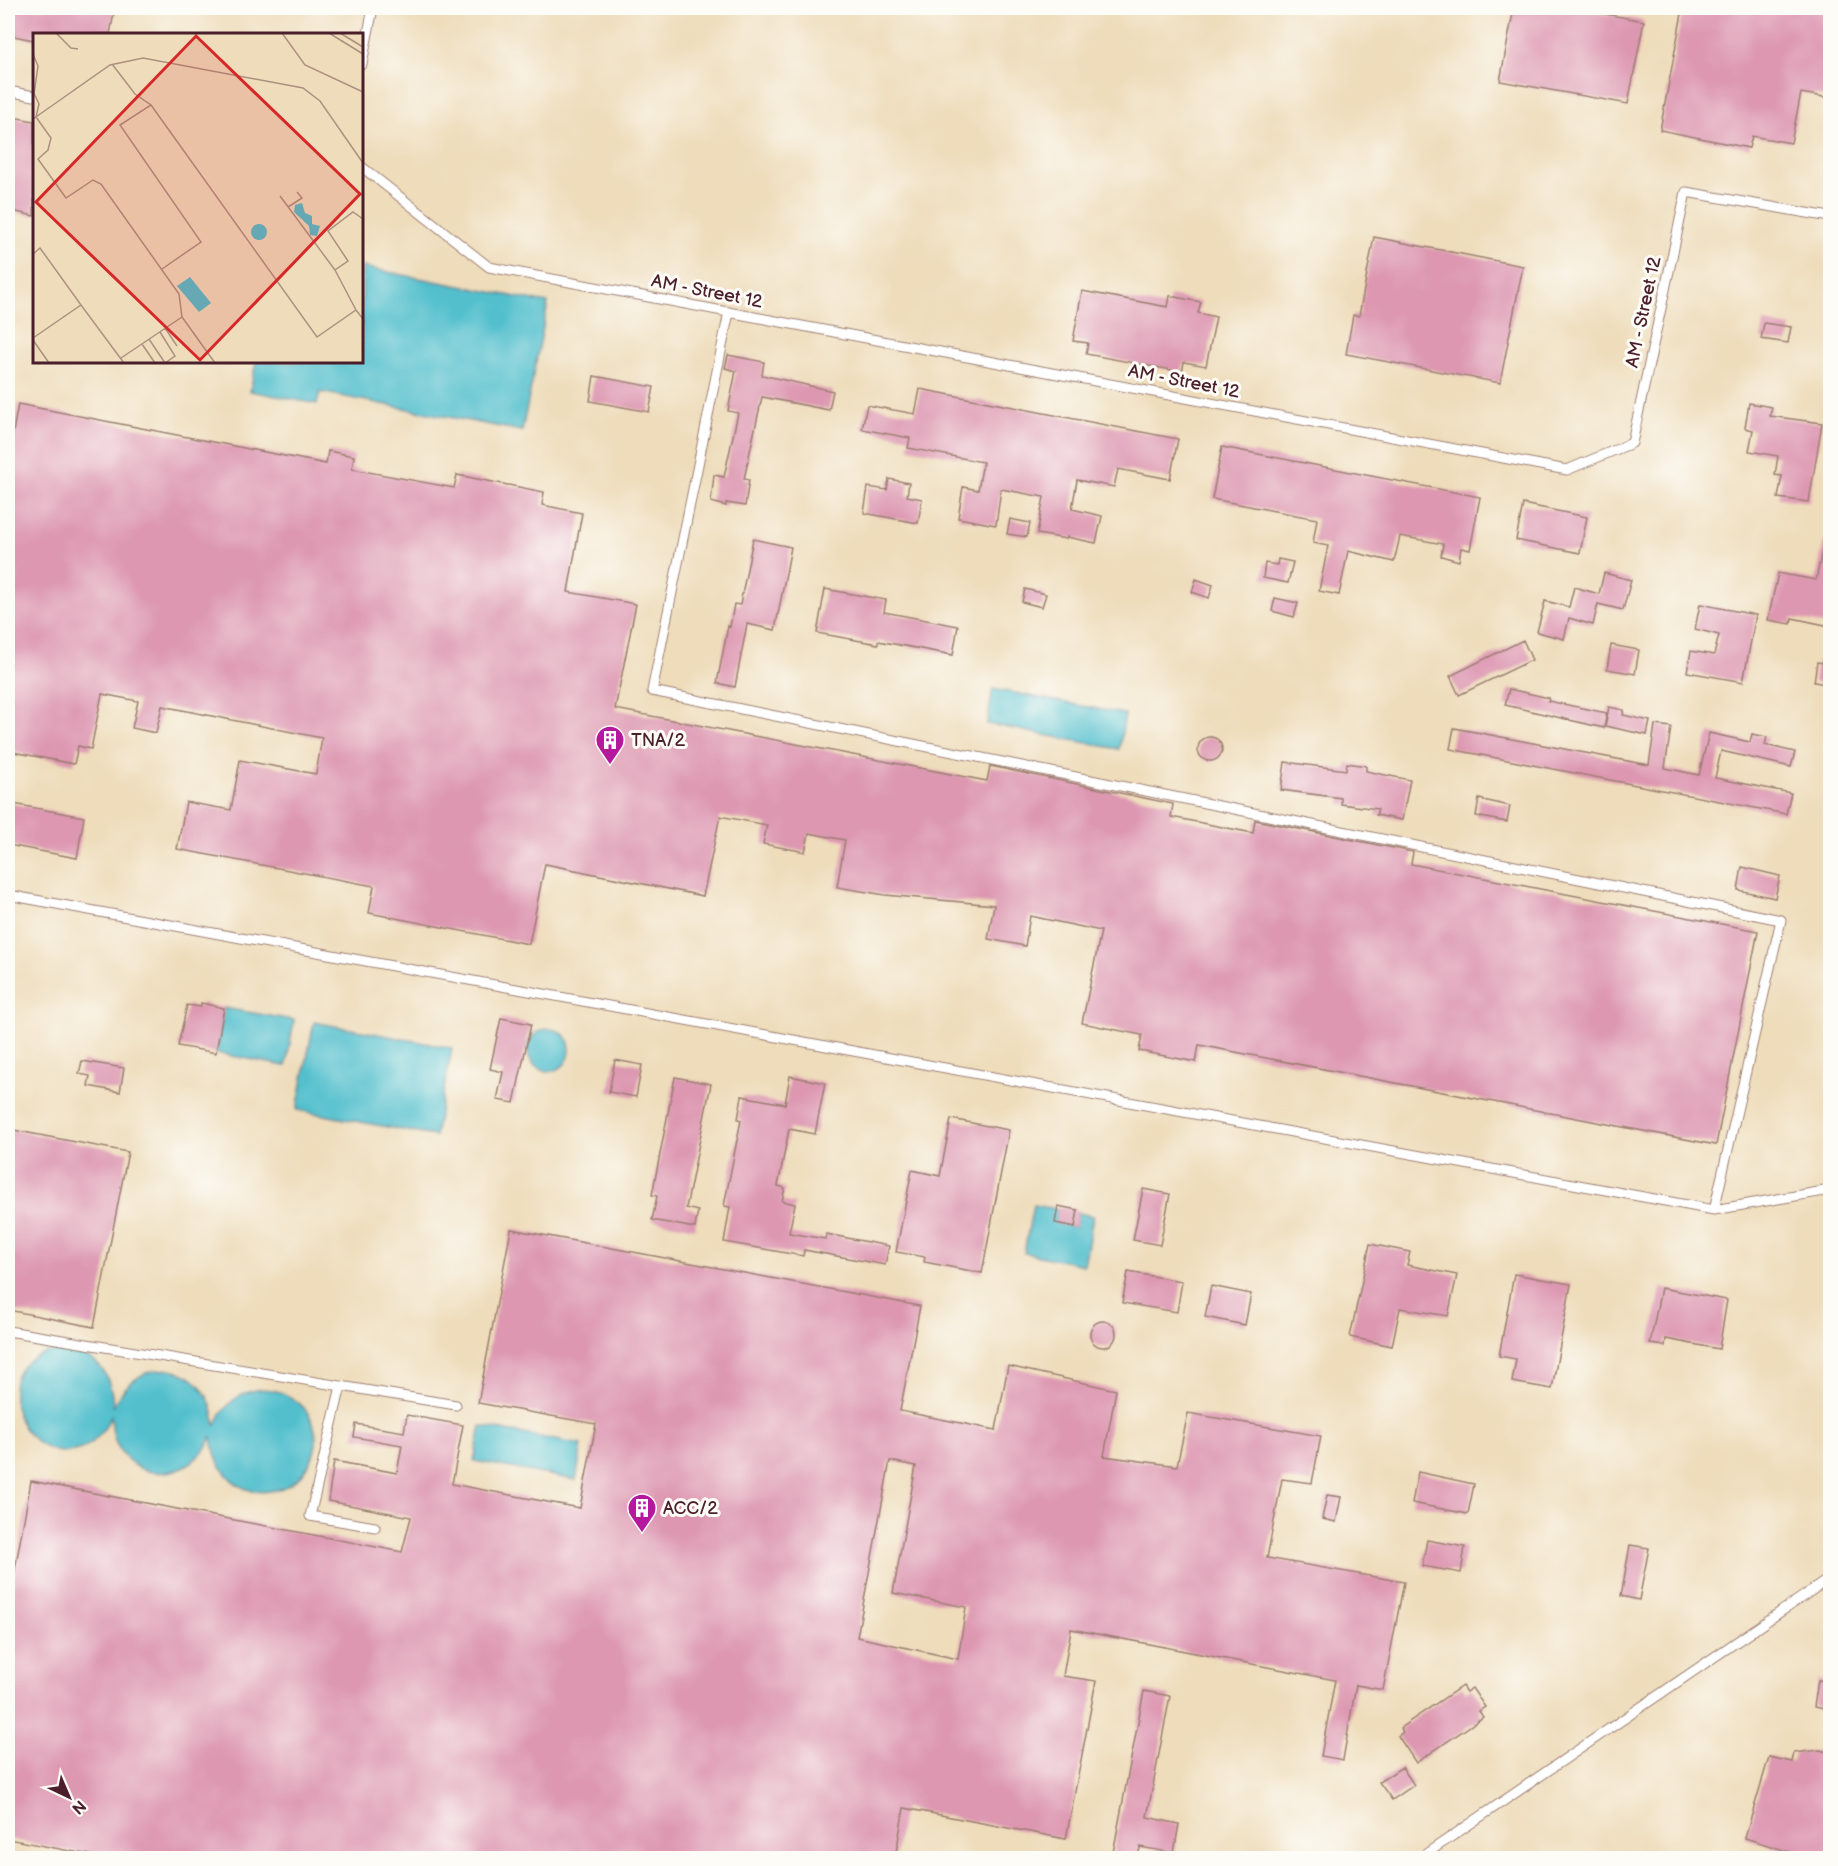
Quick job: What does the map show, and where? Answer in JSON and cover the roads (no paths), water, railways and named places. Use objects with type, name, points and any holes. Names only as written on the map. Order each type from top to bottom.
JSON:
[{"type":"lane","points":[[363,59],[373,8]]},
{"type":"lane","points":[[8,91],[33,96]]},
{"type":"lane","name":"AM - Street 12","points":[[363,169],[489,267],[1567,470],[1632,443],[1686,192],[1830,217]]},
{"type":"lane","points":[[729,312],[652,691],[1781,920],[1714,1210]]},
{"type":"lane","points":[[8,895],[1714,1210],[1830,1190]]},
{"type":"lane","points":[[8,1331],[456,1405]]},
{"type":"lane","points":[[341,1386],[310,1516],[375,1527]]},
{"type":"lane","points":[[1420,1858],[1830,1578]]},
{"type":"water","points":[[363,267],[548,303],[522,431],[320,392],[317,404],[250,391],[256,363],[363,363]]},
{"type":"water","points":[[993,689],[1125,714],[1119,749],[987,724]]},
{"type":"water","points":[[224,1008],[294,1020],[286,1066],[216,1053]]},
{"type":"water","points":[[314,1022],[452,1048],[435,1136],[297,1110]]},
{"type":"water","points":[[549,1029],[557,1030],[564,1035],[569,1042],[569,1058],[564,1065],[557,1070],[549,1071],[541,1070],[534,1065],[529,1058],[528,1050],[529,1042],[534,1035],[541,1030]]},
{"type":"water","points":[[1033,1205],[1058,1209],[1055,1223],[1075,1227],[1078,1213],[1093,1216],[1084,1265],[1024,1253]]},
{"type":"water","points":[[62,1350],[85,1356],[100,1367],[110,1385],[113,1407],[125,1388],[140,1376],[156,1370],[173,1370],[188,1376],[201,1387],[211,1404],[215,1426],[230,1403],[249,1392],[268,1390],[287,1395],[303,1407],[313,1424],[316,1444],[308,1466],[286,1487],[262,1492],[250,1490],[240,1486],[224,1470],[218,1460],[212,1436],[204,1450],[180,1469],[151,1472],[137,1467],[125,1457],[116,1443],[111,1416],[97,1438],[80,1449],[62,1452],[45,1447],[30,1436],[19,1420],[14,1399],[16,1377],[24,1365],[35,1357]]},
{"type":"water","points":[[481,1426],[582,1445],[576,1480],[474,1461]]},
{"type":"place","name":"TNA/2","points":[[610,766]]},
{"type":"place","name":"ACC/2","points":[[642,1534]]}]
